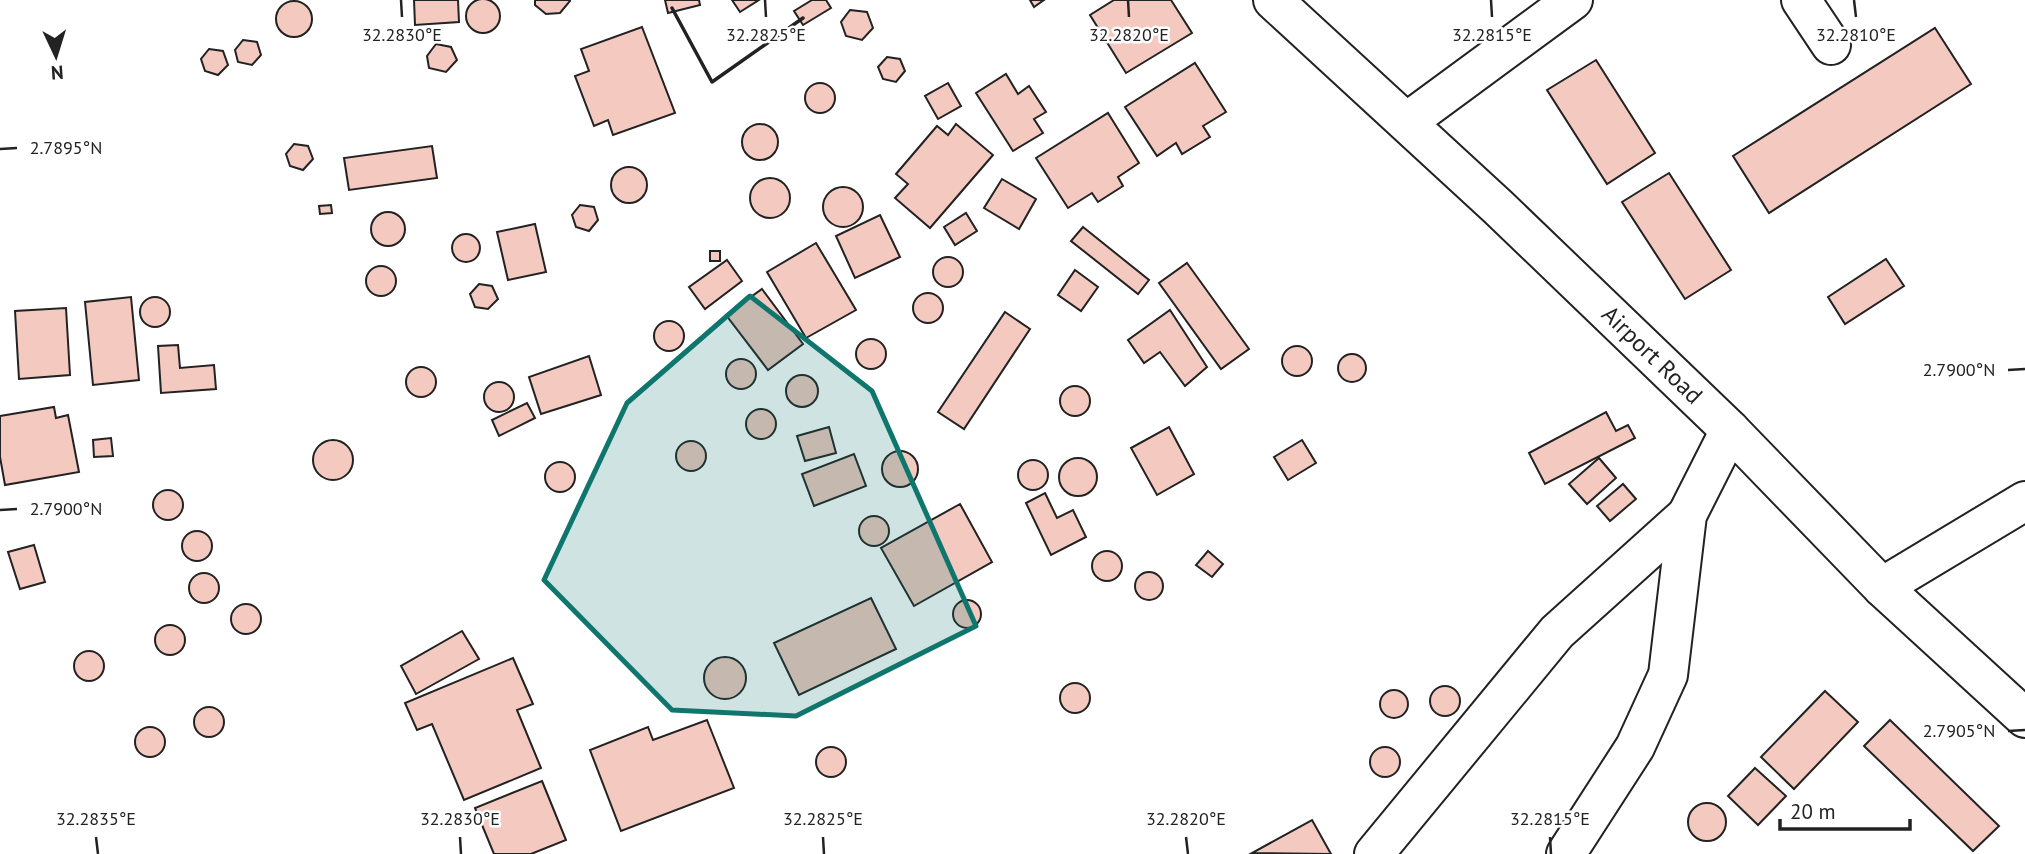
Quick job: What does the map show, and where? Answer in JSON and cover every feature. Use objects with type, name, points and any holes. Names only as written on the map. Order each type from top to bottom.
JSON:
[{"type":"street","name":"Airport Road","points":[[1273,0],[1407,122],[1730,430],[1882,587],[2025,718]]},
{"type":"street","points":[[1407,122],[1573,0]]},
{"type":"street","points":[[1801,0],[1831,45]]},
{"type":"street","points":[[1566,854],[1635,747],[1668,675],[1687,515],[1730,430]]},
{"type":"street","points":[[1882,587],[2025,501]]},
{"type":"street","points":[[1374,854],[1557,632],[1687,515]]},
{"type":"highlighted area","points":[[750,296],[872,391],[976,626],[796,716],[672,710],[544,580],[627,403]]},
{"type":"building","points":[[483,-1],[495,4],[500,16],[495,28],[483,33],[471,28],[466,16],[471,4]]},
{"type":"building","points":[[414,0],[458,0],[459,22],[415,25]]},
{"type":"building","points":[[535,0],[570,1],[560,13],[546,14],[535,5]]},
{"type":"building","points":[[665,0],[699,0],[700,5],[668,13]]},
{"type":"building","points":[[732,0],[759,0],[740,12]]},
{"type":"building","points":[[812,0],[826,0],[831,8],[803,25],[794,11]]},
{"type":"building","points":[[1030,0],[1044,0],[1034,7]]},
{"type":"building","points":[[1114,0],[1171,0],[1192,33],[1126,73],[1090,15]]},
{"type":"building","points":[[294,1],[306,7],[312,19],[306,31],[294,37],[282,31],[276,19],[282,7]]},
{"type":"building","points":[[850,10],[867,12],[873,28],[862,40],[846,36],[841,22]]},
{"type":"building","points":[[642,27],[675,113],[613,135],[608,120],[594,126],[575,76],[589,71],[581,49]]},
{"type":"building","points":[[1935,28],[1971,84],[1769,213],[1733,156]]},
{"type":"building","points":[[243,40],[257,42],[261,55],[252,65],[238,62],[235,50]]},
{"type":"building","points":[[436,44],[451,47],[457,60],[446,72],[429,68],[427,56]]},
{"type":"building","points":[[209,49],[223,51],[228,65],[218,75],[205,71],[201,59]]},
{"type":"building","points":[[887,57],[900,59],[905,71],[896,82],[883,79],[878,67]]},
{"type":"building","points":[[1596,60],[1655,153],[1607,184],[1547,90]]},
{"type":"building","points":[[1195,63],[1226,112],[1203,126],[1210,137],[1182,154],[1176,143],[1157,156],[1125,107]]},
{"type":"building","points":[[1006,74],[1018,94],[1029,86],[1046,112],[1034,119],[1043,133],[1013,151],[976,93]]},
{"type":"building","points":[[820,83],[826,84],[834,92],[834,104],[826,112],[820,113],[814,112],[806,104],[805,98],[806,92],[814,84]]},
{"type":"building","points":[[948,83],[961,106],[938,119],[925,96]]},
{"type":"building","points":[[1108,113],[1139,163],[1118,177],[1123,186],[1098,202],[1092,193],[1068,208],[1036,158]]},
{"type":"building","points":[[760,124],[772,130],[778,142],[772,154],[760,160],[748,154],[742,142],[748,130]]},
{"type":"building","points":[[956,124],[993,155],[930,228],[895,198],[908,184],[896,174],[937,126],[948,135]]},
{"type":"building","points":[[294,144],[308,146],[313,159],[303,170],[290,166],[286,154]]},
{"type":"building","points":[[432,146],[437,178],[349,190],[344,158]]},
{"type":"building","points":[[629,167],[641,173],[647,185],[641,197],[629,203],[617,197],[611,185],[617,173]]},
{"type":"building","points":[[1669,173],[1731,270],[1685,299],[1622,202]]},
{"type":"building","points":[[770,178],[784,184],[790,198],[784,212],[770,218],[756,212],[750,198],[756,184]]},
{"type":"building","points":[[1002,179],[1036,199],[1019,229],[984,208]]},
{"type":"building","points":[[843,187],[857,193],[863,207],[857,221],[843,227],[829,221],[823,207],[829,193]]},
{"type":"building","points":[[331,205],[332,213],[320,214],[319,206]]},
{"type":"building","points":[[580,205],[594,207],[598,220],[589,231],[576,227],[572,215]]},
{"type":"building","points":[[388,212],[400,217],[405,229],[400,241],[388,246],[376,241],[371,229],[376,217]]},
{"type":"building","points":[[966,213],[977,231],[955,245],[944,227]]},
{"type":"building","points":[[880,215],[900,257],[855,278],[836,236]]},
{"type":"building","points":[[535,224],[546,272],[508,280],[497,232]]},
{"type":"building","points":[[1083,227],[1149,280],[1138,294],[1071,241]]},
{"type":"building","points":[[466,234],[476,238],[480,248],[476,258],[466,262],[456,258],[452,248],[456,238]]},
{"type":"building","points":[[816,243],[856,310],[806,338],[767,272]]},
{"type":"building","points":[[710,251],[720,251],[720,261],[710,261]]},
{"type":"building","points":[[948,257],[958,262],[963,272],[958,282],[948,287],[938,282],[933,272],[938,262]]},
{"type":"building","points":[[1886,259],[1904,286],[1845,324],[1828,297]]},
{"type":"building","points":[[727,260],[742,281],[705,309],[689,287]]},
{"type":"building","points":[[1187,263],[1249,349],[1221,369],[1159,283]]},
{"type":"building","points":[[381,266],[391,271],[396,281],[391,291],[381,296],[371,291],[366,281],[371,271]]},
{"type":"building","points":[[1075,270],[1098,287],[1081,311],[1058,295]]},
{"type":"building","points":[[479,284],[492,286],[498,299],[488,309],[475,307],[470,294]]},
{"type":"building","points":[[762,289],[803,344],[768,370],[726,315]]},
{"type":"building","points":[[928,293],[938,298],[943,308],[938,318],[928,323],[918,318],[913,308],[918,298]]},
{"type":"building","points":[[131,297],[139,380],[93,385],[85,302]]},
{"type":"building","points":[[155,297],[165,302],[170,312],[165,322],[155,327],[145,322],[140,312],[145,302]]},
{"type":"building","points":[[66,308],[70,375],[19,379],[15,311]]},
{"type":"building","points":[[1170,310],[1207,367],[1185,386],[1160,352],[1144,363],[1128,340]]},
{"type":"building","points":[[1005,312],[1030,329],[964,429],[938,412]]},
{"type":"building","points":[[669,321],[679,326],[684,336],[679,346],[669,351],[659,346],[654,336],[659,326]]},
{"type":"building","points":[[871,339],[881,344],[886,354],[881,364],[871,369],[861,364],[856,354],[861,344]]},
{"type":"building","points":[[178,345],[180,368],[214,365],[216,389],[161,393],[158,346]]},
{"type":"building","points":[[1297,346],[1307,351],[1312,361],[1307,371],[1297,376],[1287,371],[1282,361],[1287,351]]},
{"type":"building","points":[[1352,354],[1362,358],[1366,368],[1362,378],[1352,382],[1342,378],[1338,368],[1342,358]]},
{"type":"building","points":[[589,356],[601,395],[541,414],[529,377]]},
{"type":"building","points":[[741,359],[751,364],[756,374],[751,384],[741,389],[731,384],[726,374],[731,364]]},
{"type":"building","points":[[421,367],[431,372],[436,382],[431,392],[421,397],[411,392],[406,382],[411,372]]},
{"type":"building","points":[[802,375],[814,379],[818,391],[814,403],[802,407],[790,403],[786,391],[790,379]]},
{"type":"building","points":[[499,382],[505,383],[513,391],[513,403],[505,411],[499,412],[493,411],[485,403],[484,397],[485,391],[493,383]]},
{"type":"building","points":[[1075,386],[1085,391],[1090,401],[1085,411],[1075,416],[1065,411],[1060,401],[1065,391]]},
{"type":"building","points":[[527,403],[535,418],[499,436],[492,420]]},
{"type":"building","points":[[54,407],[56,418],[68,415],[79,472],[5,485],[0,457],[0,416]]},
{"type":"building","points":[[761,409],[771,414],[776,424],[771,434],[761,439],[751,434],[746,424],[751,414]]},
{"type":"building","points":[[1606,412],[1616,431],[1628,425],[1635,438],[1545,484],[1529,453]]},
{"type":"building","points":[[829,427],[836,453],[805,461],[797,436]]},
{"type":"building","points":[[1169,427],[1194,474],[1157,495],[1131,448]]},
{"type":"building","points":[[111,438],[113,456],[94,457],[93,440]]},
{"type":"building","points":[[333,440],[341,441],[347,446],[352,452],[352,468],[347,474],[341,479],[333,480],[325,479],[319,474],[314,468],[313,460],[314,452],[319,446],[325,441]]},
{"type":"building","points":[[1302,440],[1316,463],[1288,480],[1274,457]]},
{"type":"building","points":[[691,441],[701,446],[706,456],[701,466],[691,471],[681,466],[676,456],[681,446]]},
{"type":"building","points":[[900,451],[913,456],[918,469],[913,482],[900,487],[887,482],[882,469],[887,456]]},
{"type":"building","points":[[854,454],[866,486],[814,506],[802,474]]},
{"type":"building","points":[[1078,458],[1092,463],[1097,477],[1092,491],[1078,496],[1064,491],[1059,477],[1064,463]]},
{"type":"building","points":[[1599,458],[1616,478],[1587,504],[1569,484]]},
{"type":"building","points":[[1033,460],[1039,461],[1047,469],[1047,481],[1039,489],[1033,490],[1027,489],[1019,481],[1018,475],[1019,469],[1027,461]]},
{"type":"building","points":[[560,462],[570,467],[575,477],[570,487],[560,492],[550,487],[545,477],[550,467]]},
{"type":"building","points":[[1623,484],[1636,499],[1610,521],[1597,506]]},
{"type":"building","points":[[168,490],[178,495],[183,505],[178,515],[168,520],[158,515],[153,505],[158,495]]},
{"type":"building","points":[[1045,493],[1057,518],[1073,510],[1086,537],[1051,555],[1026,503]]},
{"type":"building","points":[[960,504],[992,562],[914,606],[881,548]]},
{"type":"building","points":[[874,516],[885,520],[889,531],[885,542],[874,546],[863,542],[859,531],[863,520]]},
{"type":"building","points":[[197,531],[207,536],[212,546],[207,556],[197,561],[187,556],[182,546],[187,536]]},
{"type":"building","points":[[34,545],[45,582],[20,589],[8,552]]},
{"type":"building","points":[[1107,551],[1118,555],[1122,566],[1118,577],[1107,581],[1096,577],[1092,566],[1096,555]]},
{"type":"building","points":[[1208,551],[1223,564],[1212,577],[1196,565]]},
{"type":"building","points":[[1149,572],[1159,576],[1163,586],[1159,596],[1149,600],[1139,596],[1135,586],[1139,576]]},
{"type":"building","points":[[204,573],[215,577],[219,588],[215,599],[204,603],[193,599],[189,588],[193,577]]},
{"type":"building","points":[[871,598],[896,649],[799,695],[774,643]]},
{"type":"building","points":[[967,600],[977,604],[981,614],[977,624],[967,628],[957,624],[953,614],[957,604]]},
{"type":"building","points":[[246,604],[252,605],[260,613],[260,625],[252,633],[246,634],[240,633],[232,625],[231,619],[232,613],[240,605]]},
{"type":"building","points":[[170,625],[180,630],[185,640],[180,650],[170,655],[160,650],[155,640],[160,630]]},
{"type":"building","points":[[462,631],[479,659],[416,694],[401,666]]},
{"type":"building","points":[[89,651],[99,656],[104,666],[99,676],[89,681],[79,676],[74,666],[79,656]]},
{"type":"building","points":[[725,657],[740,663],[746,678],[740,693],[725,699],[710,693],[704,678],[710,663]]},
{"type":"building","points":[[513,658],[533,704],[517,710],[541,768],[464,800],[432,724],[417,730],[405,703]]},
{"type":"building","points":[[1075,683],[1085,688],[1090,698],[1085,708],[1075,713],[1065,708],[1060,698],[1065,688]]},
{"type":"building","points":[[1445,686],[1455,691],[1460,701],[1455,711],[1445,716],[1435,711],[1430,701],[1435,691]]},
{"type":"building","points":[[1394,690],[1404,694],[1408,704],[1404,714],[1394,718],[1384,714],[1380,704],[1384,694]]},
{"type":"building","points":[[1825,691],[1858,722],[1794,789],[1761,757]]},
{"type":"building","points":[[209,707],[215,708],[223,716],[223,728],[215,736],[209,737],[203,736],[195,728],[194,722],[195,716],[203,708]]},
{"type":"building","points":[[707,720],[734,788],[621,831],[590,750],[648,727],[653,740]]},
{"type":"building","points":[[1890,720],[1999,826],[1973,851],[1864,746]]},
{"type":"building","points":[[150,727],[160,732],[165,742],[160,752],[150,757],[140,752],[135,742],[140,732]]},
{"type":"building","points":[[831,747],[837,748],[845,756],[845,768],[837,776],[831,777],[825,776],[817,768],[816,762],[817,756],[825,748]]},
{"type":"building","points":[[1385,747],[1395,752],[1400,762],[1395,772],[1385,777],[1375,772],[1370,762],[1375,752]]},
{"type":"building","points":[[1755,768],[1786,796],[1758,825],[1728,796]]},
{"type":"building","points":[[542,781],[566,840],[531,854],[494,854],[475,808]]},
{"type":"building","points":[[1707,803],[1721,808],[1726,822],[1721,836],[1707,841],[1693,836],[1688,822],[1693,808]]},
{"type":"building","points":[[1312,820],[1331,854],[1252,853]]},
{"type":"wall","points":[[672,8],[712,82],[803,18]]}]
